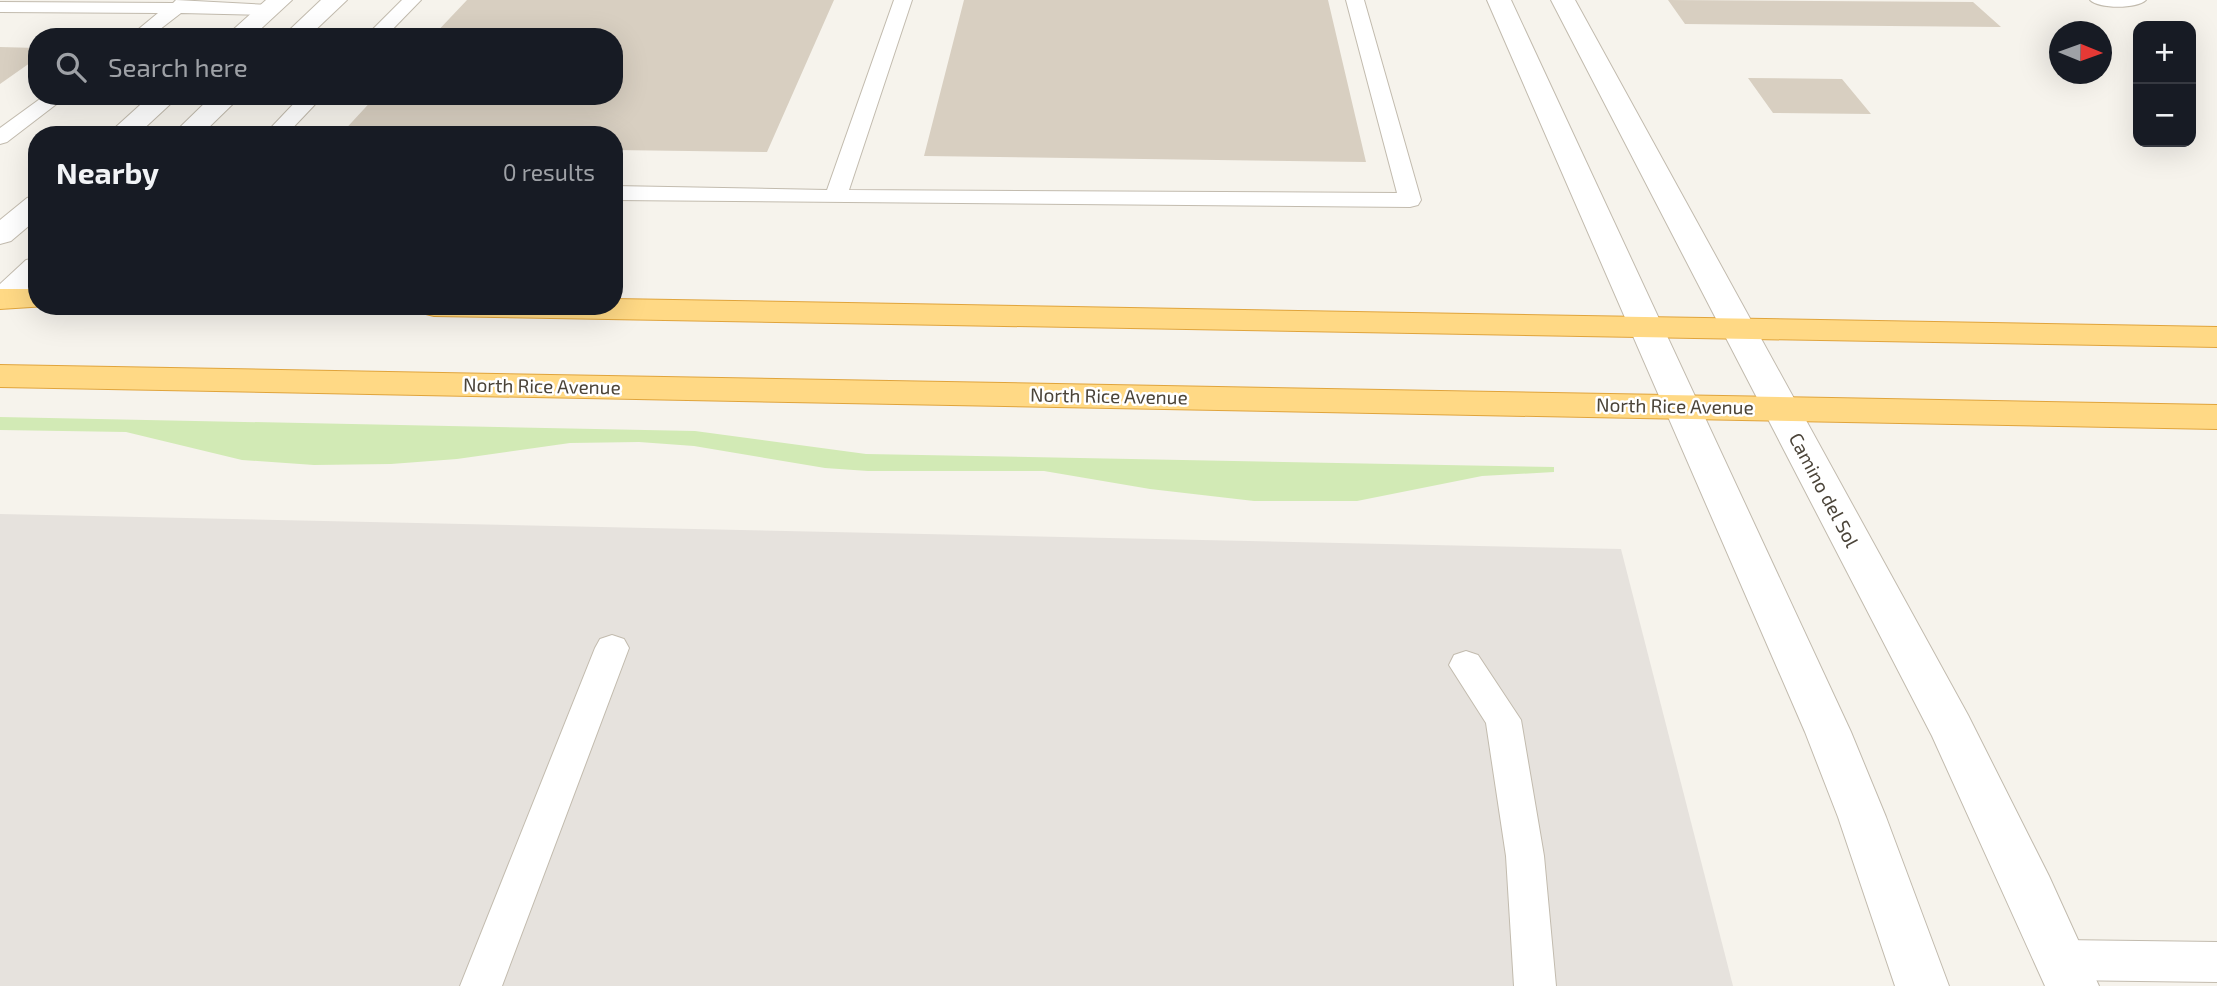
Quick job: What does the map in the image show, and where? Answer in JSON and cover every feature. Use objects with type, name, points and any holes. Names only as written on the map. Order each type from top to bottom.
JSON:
[{"type":"highway","points":[[1,299],[28,299]]},
{"type":"highway","points":[[623,309],[2217,337]]},
{"type":"highway","name":"North Rice Avenue","points":[[0,376],[2217,417]]},
{"type":"street","points":[[304,28],[335,0]]},
{"type":"street","points":[[1499,0],[1644,328],[1828,732],[1862,817],[1922,986]]},
{"type":"street","name":"Camino del Sol","points":[[1563,0],[1952,729],[2067,973]]},
{"type":"street","points":[[247,28],[274,5]]},
{"type":"street","points":[[131,126],[155,105]]},
{"type":"street","points":[[195,126],[218,105]]},
{"type":"street","points":[[0,235],[28,212]]},
{"type":"street","points":[[1,299],[28,275]]},
{"type":"lane","points":[[383,28],[412,0]]},
{"type":"lane","points":[[836,197],[903,0]]},
{"type":"lane","points":[[623,193],[1410,200],[1355,0]]},
{"type":"lane","points":[[2099,0],[2137,0]]},
{"type":"lane","points":[[150,28],[183,4]]},
{"type":"lane","points":[[0,7],[274,5]]},
{"type":"lane","points":[[0,138],[45,105]]},
{"type":"lane","points":[[283,126],[304,105]]},
{"type":"lane","points":[[481,986],[612,648]]},
{"type":"lane","points":[[1466,665],[1503,720],[1525,856],[1535,986]]},
{"type":"lane","points":[[2067,973],[2217,962]]},
{"type":"shaded area","points":[[0,514],[1621,549],[1733,986],[0,986]]},
{"type":"green space","points":[[0,417],[695,431],[866,454],[1554,467],[1554,472],[1482,476],[1357,501],[1254,501],[1150,489],[1044,471],[868,471],[825,468],[694,446],[639,442],[570,443],[457,459],[391,464],[314,465],[242,460],[126,432],[0,430]]},
{"type":"building","points":[[467,0],[834,0],[767,152],[623,150],[623,126],[348,126],[368,105],[623,105],[623,28],[441,28]]},
{"type":"building","points":[[964,0],[1328,0],[1366,162],[924,156]]},
{"type":"building","points":[[1668,0],[1973,2],[2001,27],[1685,24]]},
{"type":"building","points":[[0,47],[28,48],[28,64],[0,84]]},
{"type":"building","points":[[1748,78],[1842,79],[1871,114],[1773,113]]}]
